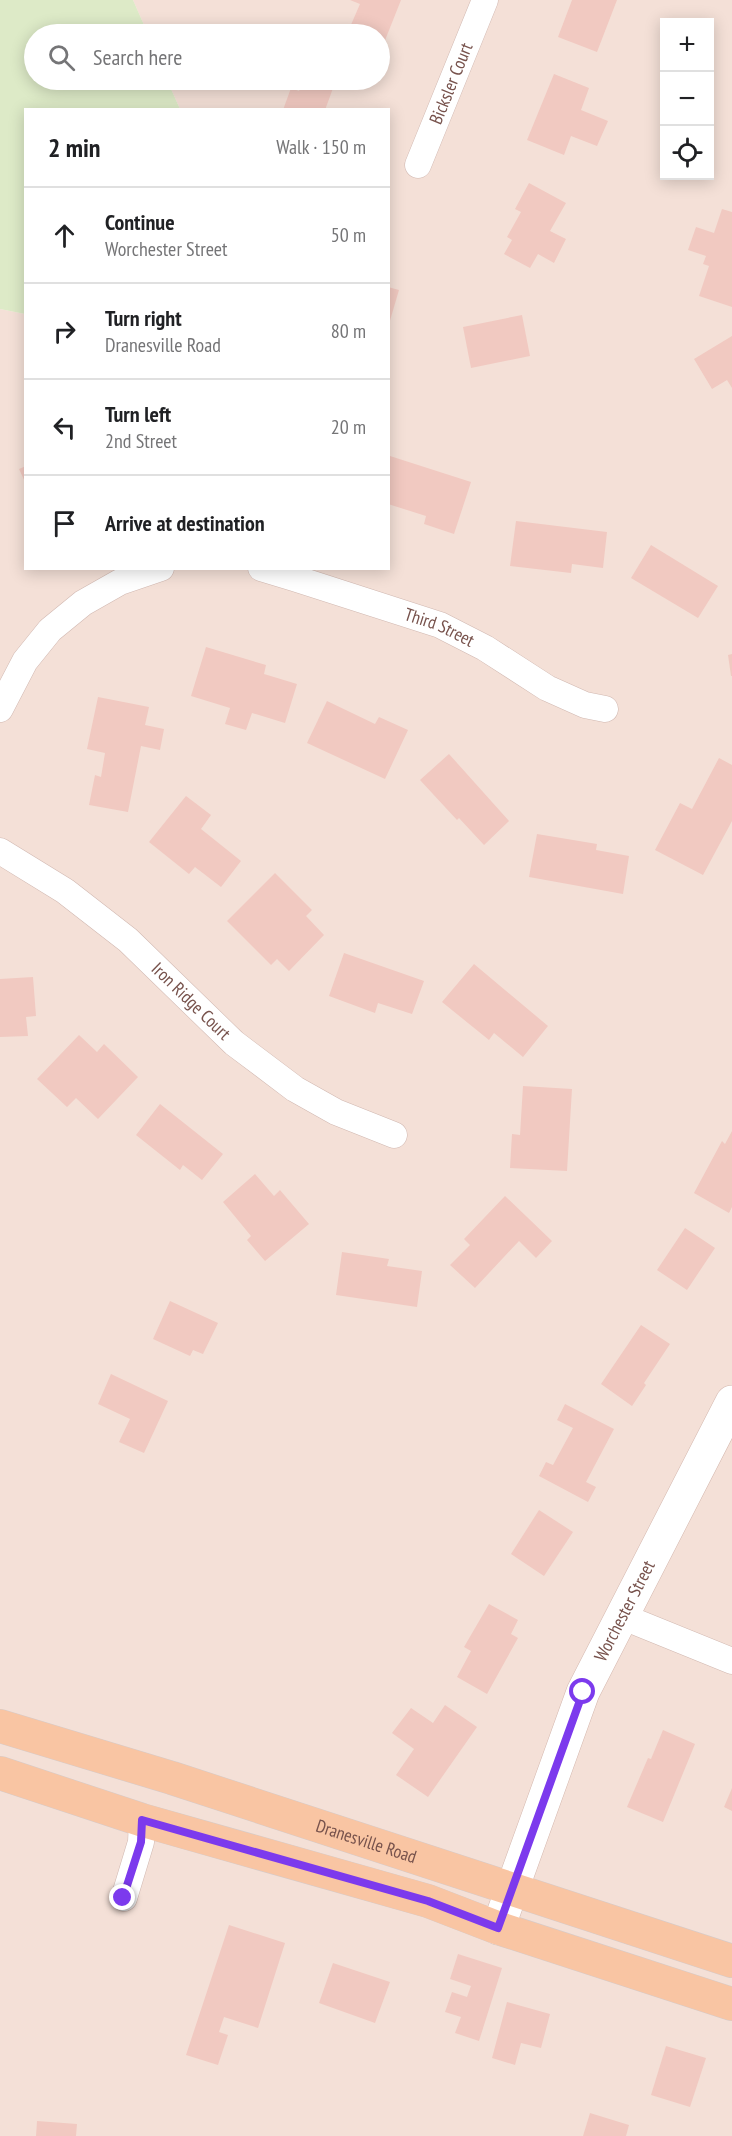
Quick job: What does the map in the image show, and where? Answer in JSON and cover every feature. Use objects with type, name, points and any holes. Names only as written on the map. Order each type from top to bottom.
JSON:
[{"type":"main road","name":"Dranesville Road","points":[[0,1726],[172,1778],[732,1961]]},
{"type":"main road","name":"Dranesville Road","points":[[0,1773],[142,1820],[428,1901],[498,1928],[732,2004]]},
{"type":"street","name":"Bicksler Court","points":[[418,165],[485,0]]},
{"type":"street","points":[[0,709],[25,661],[50,630],[83,603],[120,582],[156,570]]},
{"type":"street","name":"Third Street","points":[[268,570],[440,625],[485,648],[546,688],[585,705],[605,709]]},
{"type":"street","name":"Iron Ridge Court","points":[[0,851],[65,891],[128,940],[234,1043],[295,1089],[336,1112],[394,1135]]},
{"type":"street","name":"Worchester Street","points":[[498,1928],[583,1692],[732,1402]]},
{"type":"street","points":[[621,1616],[732,1661]]},
{"type":"street","points":[[123,1898],[141,1842],[142,1820]]},
{"type":"shaded area","points":[[133,0],[732,0],[732,2136],[0,2136],[0,309],[24,314],[24,570],[390,570],[390,108],[180,108],[171,90],[390,90],[390,24],[144,24]]},
{"type":"green space","points":[[0,0],[133,0],[144,24],[24,24],[24,90],[171,90],[180,108],[24,108],[24,314],[0,309]]},
{"type":"building","points":[[350,0],[401,0],[390,28],[390,24],[351,24],[360,4]]},
{"type":"building","points":[[572,0],[617,0],[597,52],[558,37]]},
{"type":"building","points":[[554,74],[589,88],[581,110],[608,121],[597,146],[571,136],[564,155],[527,140]]},
{"type":"building","points":[[290,90],[332,90],[326,108],[284,108]]},
{"type":"building","points":[[529,183],[566,203],[550,231],[566,239],[554,263],[538,254],[530,268],[504,254],[512,240],[507,237],[521,212],[515,209]]},
{"type":"building","points":[[722,209],[732,212],[732,307],[699,296],[709,266],[703,264],[706,256],[688,250],[696,227],[714,233]]},
{"type":"building","points":[[390,288],[399,290],[390,321]]},
{"type":"building","points":[[522,315],[530,356],[471,368],[463,327]]},
{"type":"building","points":[[732,336],[732,388],[727,380],[712,389],[694,359]]},
{"type":"building","points":[[390,456],[471,482],[454,534],[424,524],[426,516],[390,505]]},
{"type":"building","points":[[24,467],[24,480],[19,469]]},
{"type":"building","points":[[516,521],[607,532],[603,568],[572,564],[571,573],[510,566]]},
{"type":"building","points":[[651,545],[718,586],[698,618],[631,578]]},
{"type":"building","points":[[206,647],[266,665],[264,674],[297,684],[285,723],[252,713],[246,730],[225,724],[230,708],[191,696]]},
{"type":"building","points":[[732,654],[732,676],[731,676],[728,655]]},
{"type":"building","points":[[98,697],[149,707],[145,725],[164,729],[160,750],[141,746],[128,812],[89,805],[95,775],[101,777],[105,753],[87,749]]},
{"type":"building","points":[[327,701],[375,724],[379,717],[408,730],[385,779],[307,743]]},
{"type":"building","points":[[449,754],[509,821],[484,845],[420,780]]},
{"type":"building","points":[[719,758],[732,765],[732,821],[703,875],[655,850],[680,803],[692,809]]},
{"type":"building","points":[[186,796],[211,815],[201,829],[241,861],[221,887],[195,867],[189,874],[149,842]]},
{"type":"building","points":[[537,834],[597,844],[596,850],[629,856],[623,894],[529,877]]},
{"type":"building","points":[[275,873],[312,910],[306,916],[324,935],[289,971],[277,959],[271,965],[227,921]]},
{"type":"building","points":[[344,953],[424,981],[412,1014],[378,1003],[375,1013],[329,996]]},
{"type":"building","points":[[474,964],[548,1026],[523,1057],[494,1033],[489,1040],[442,1002]]},
{"type":"building","points":[[33,977],[36,1016],[26,1017],[28,1036],[0,1037],[0,979]]},
{"type":"building","points":[[79,1035],[97,1052],[104,1044],[138,1077],[98,1119],[76,1098],[67,1107],[37,1079]]},
{"type":"building","points":[[523,1086],[572,1089],[567,1171],[510,1168],[512,1134],[520,1135]]},
{"type":"building","points":[[160,1104],[223,1154],[202,1180],[183,1165],[180,1170],[136,1135]]},
{"type":"building","points":[[732,1131],[732,1207],[729,1213],[694,1193],[722,1141],[725,1144]]},
{"type":"building","points":[[255,1174],[274,1196],[280,1190],[309,1224],[265,1261],[247,1240],[251,1236],[223,1202]]},
{"type":"building","points":[[505,1196],[552,1241],[536,1258],[519,1241],[475,1288],[450,1265],[470,1245],[464,1239]]},
{"type":"building","points":[[685,1228],[715,1248],[687,1290],[657,1270]]},
{"type":"building","points":[[342,1252],[389,1259],[387,1266],[422,1271],[417,1307],[336,1295]]},
{"type":"building","points":[[170,1301],[218,1323],[203,1354],[193,1350],[190,1356],[153,1339]]},
{"type":"building","points":[[641,1325],[670,1344],[632,1406],[601,1384]]},
{"type":"building","points":[[111,1374],[168,1401],[144,1453],[119,1442],[130,1419],[98,1404]]},
{"type":"building","points":[[565,1404],[614,1429],[586,1482],[596,1487],[588,1502],[539,1476],[546,1462],[553,1465],[573,1428],[557,1420]]},
{"type":"building","points":[[539,1510],[573,1532],[544,1576],[511,1554]]},
{"type":"building","points":[[489,1604],[518,1620],[511,1634],[518,1638],[487,1694],[457,1677],[471,1651],[464,1647]]},
{"type":"building","points":[[445,1705],[477,1727],[428,1797],[396,1775],[414,1749],[392,1733],[411,1708],[433,1723]]},
{"type":"building","points":[[663,1730],[695,1744],[663,1822],[627,1807]]},
{"type":"building","points":[[732,1788],[732,1811],[724,1807]]},
{"type":"building","points":[[229,1925],[285,1943],[258,2028],[224,2017],[219,2032],[228,2035],[218,2065],[186,2055]]},
{"type":"building","points":[[458,1954],[502,1968],[479,2041],[455,2033],[461,2017],[445,2012],[452,1992],[467,1997],[471,1986],[450,1979]]},
{"type":"building","points":[[333,1963],[390,1982],[375,2023],[319,2003]]},
{"type":"building","points":[[507,2002],[550,2014],[541,2048],[521,2043],[515,2065],[492,2058]]},
{"type":"building","points":[[666,2046],[706,2058],[690,2107],[651,2095]]},
{"type":"building","points":[[590,2113],[629,2125],[626,2136],[583,2136]]},
{"type":"building","points":[[37,2121],[77,2124],[76,2136],[36,2136]]},
{"type":"route","points":[[123,1898],[141,1842],[142,1820],[428,1901],[498,1928],[583,1692]]}]
